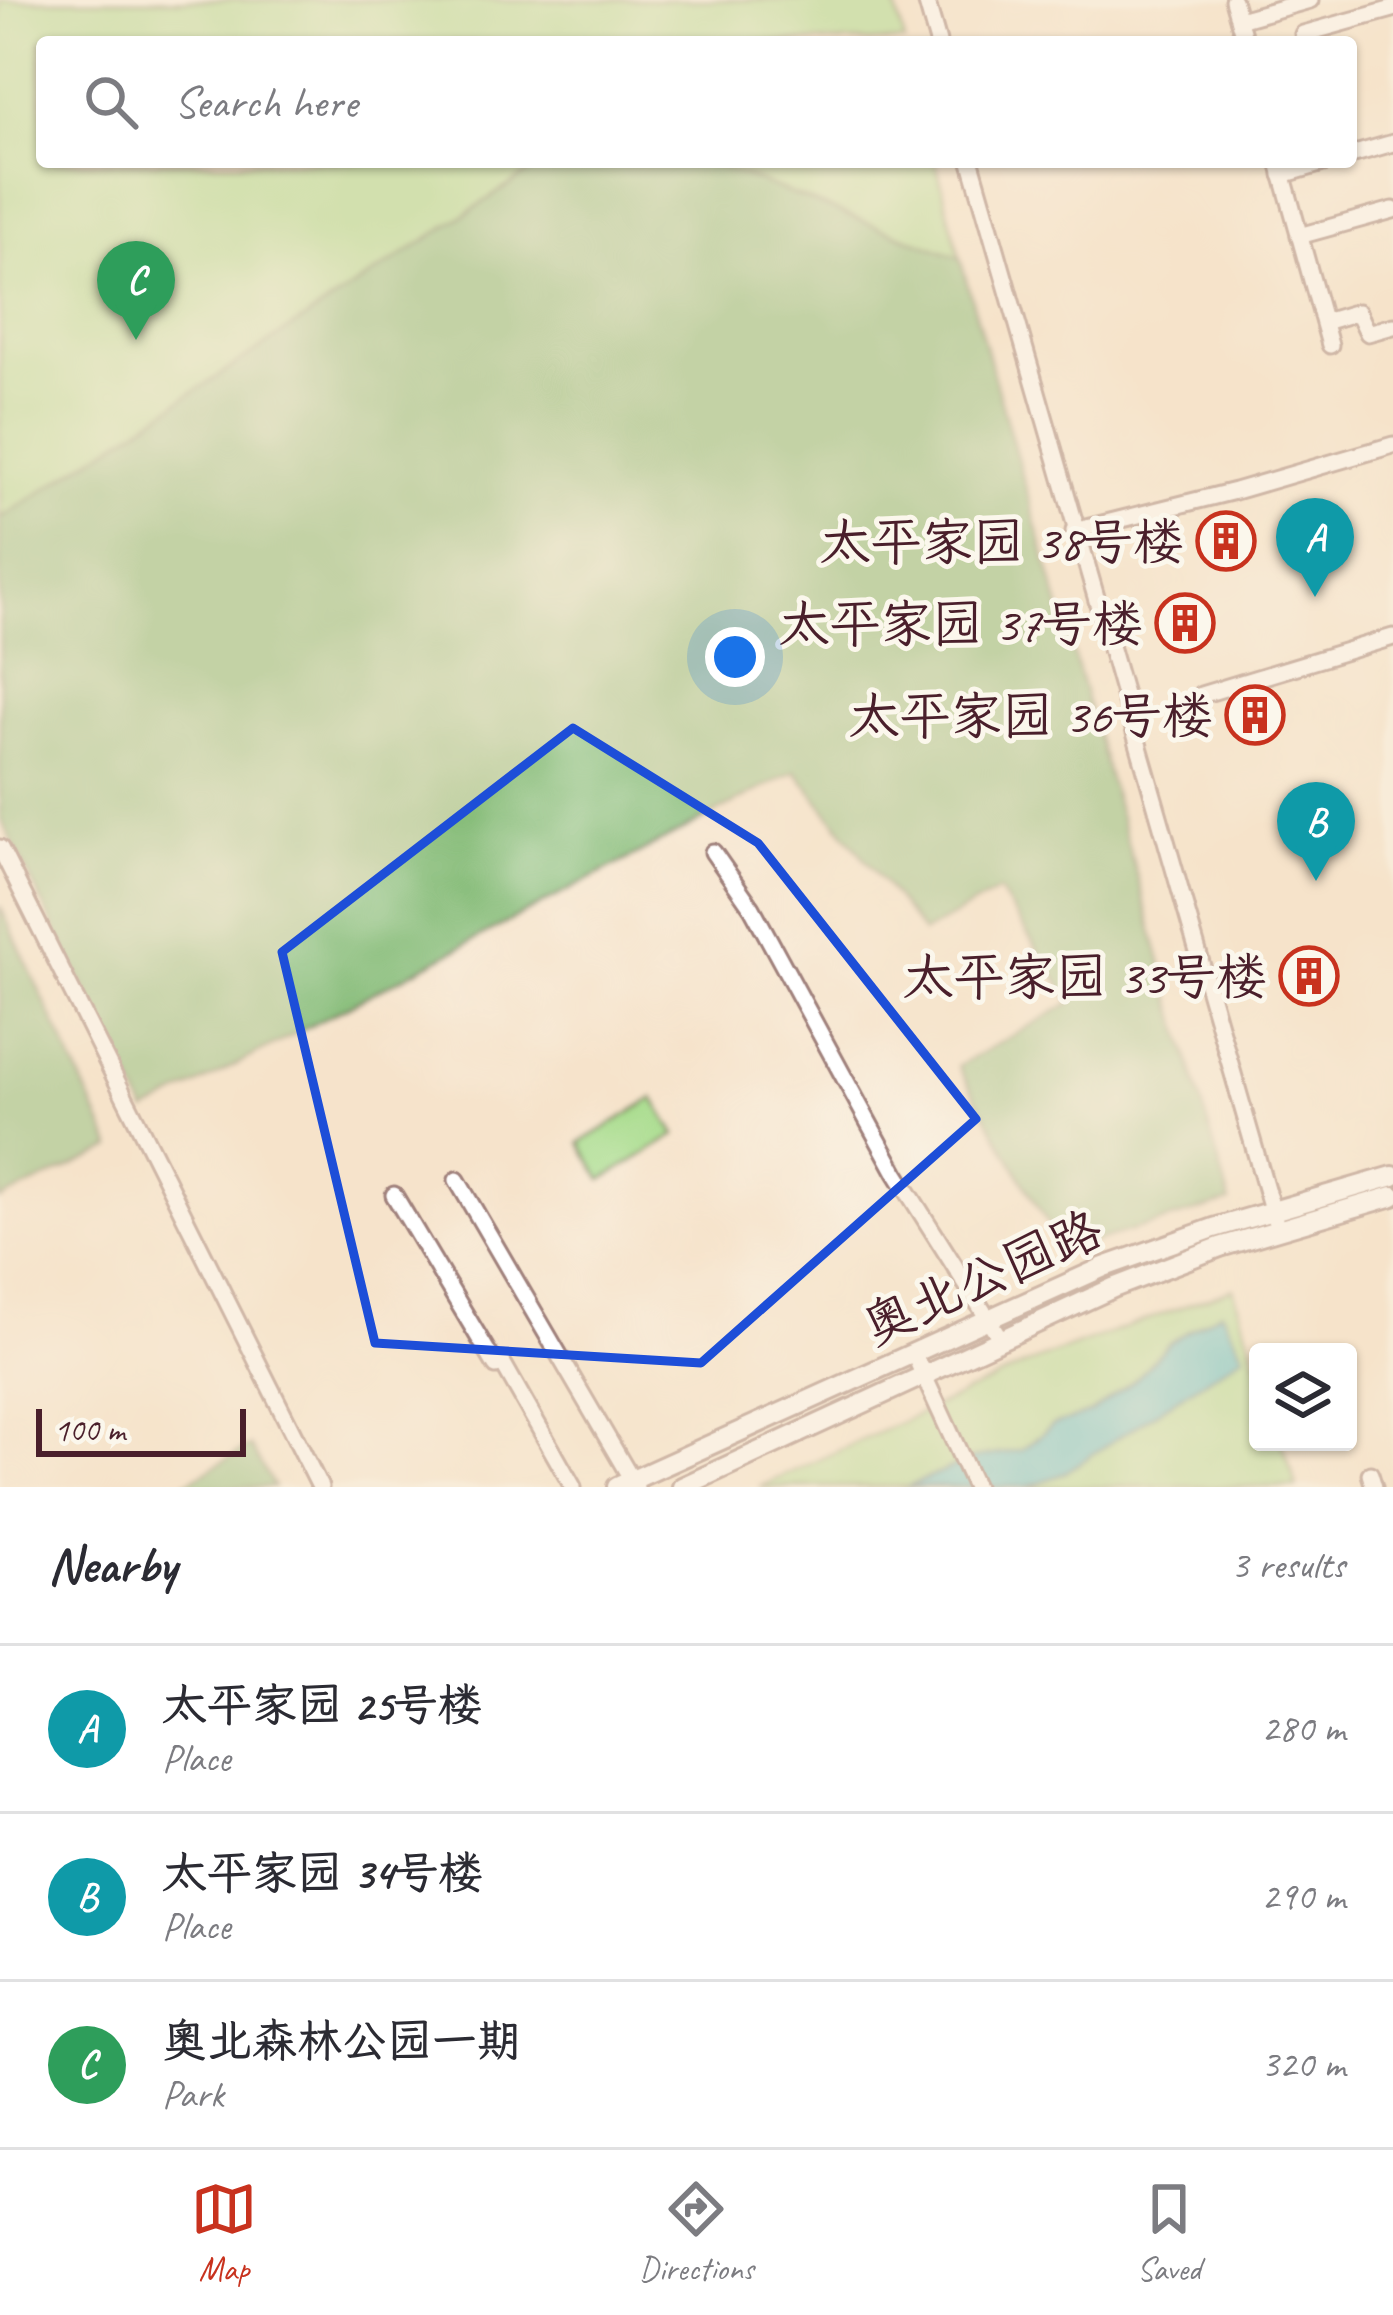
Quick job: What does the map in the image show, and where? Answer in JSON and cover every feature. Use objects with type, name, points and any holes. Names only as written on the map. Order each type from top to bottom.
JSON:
[{"type":"main road","name":"奥北公园路","points":[[628,1485],[1104,1267],[1275,1219],[1393,1176]]},
{"type":"main road","points":[[682,1487],[1000,1339],[1275,1219],[1393,1196]]},
{"type":"street","points":[[926,0],[936,36]]},
{"type":"street","points":[[1233,0],[1243,36]]},
{"type":"street","points":[[1239,20],[1310,0]]},
{"type":"street","points":[[1304,36],[1393,9]]},
{"type":"street","points":[[1357,153],[1393,143]]},
{"type":"street","points":[[973,168],[1275,1219]]},
{"type":"street","points":[[1281,168],[1330,345]]},
{"type":"street","points":[[1299,236],[1393,210]]},
{"type":"street","points":[[1324,322],[1358,312],[1368,333],[1393,326]]},
{"type":"street","points":[[1074,531],[1393,445]]},
{"type":"street","points":[[1201,695],[1393,637]]},
{"type":"street","points":[[0,848],[320,1487]]},
{"type":"street","points":[[713,852],[752,908],[886,1156],[1000,1339]]},
{"type":"street","points":[[457,1180],[628,1485]]},
{"type":"street","points":[[394,1195],[496,1366],[502,1362],[573,1487]]},
{"type":"street","points":[[913,1352],[975,1487]]},
{"type":"highlighted area","points":[[573,728],[758,843],[976,1119],[701,1363],[375,1343],[282,952]]},
{"type":"green space","points":[[0,0],[894,0],[903,36],[36,36],[36,168],[536,168],[0,519]]},
{"type":"green space","points":[[536,168],[723,168],[960,258],[1230,1202],[1063,1251],[958,1066],[1072,1002],[999,891],[923,933],[796,771],[146,1112],[0,818],[0,519]]},
{"type":"green space","points":[[723,168],[938,168],[960,258]]},
{"type":"green space","points":[[0,906],[113,1148],[0,1200]]},
{"type":"green space","points":[[654,1098],[676,1135],[602,1180],[580,1143]]},
{"type":"green space","points":[[1233,1288],[1251,1343],[1249,1451],[1285,1451],[1297,1487],[759,1487],[1035,1361]]},
{"type":"green space","points":[[250,1446],[274,1487],[178,1487]]},
{"type":"water","points":[[1221,1311],[1244,1354],[1063,1474],[1026,1487],[907,1487],[975,1458],[1022,1450],[1053,1425],[1090,1413],[1137,1378],[1169,1343]]},
{"type":"place","name":"奥北森林公园一期","points":[[136,340]]},
{"type":"place","name":"太平家园 38号楼","points":[[1226,541]]},
{"type":"place","name":"太平家园 25号楼","points":[[1315,597]]},
{"type":"place","name":"太平家园 37号楼","points":[[1185,623]]},
{"type":"place","name":"太平家园 36号楼","points":[[1255,715]]},
{"type":"place","name":"太平家园 34号楼","points":[[1316,881]]},
{"type":"place","name":"太平家园 33号楼","points":[[1309,976]]}]
